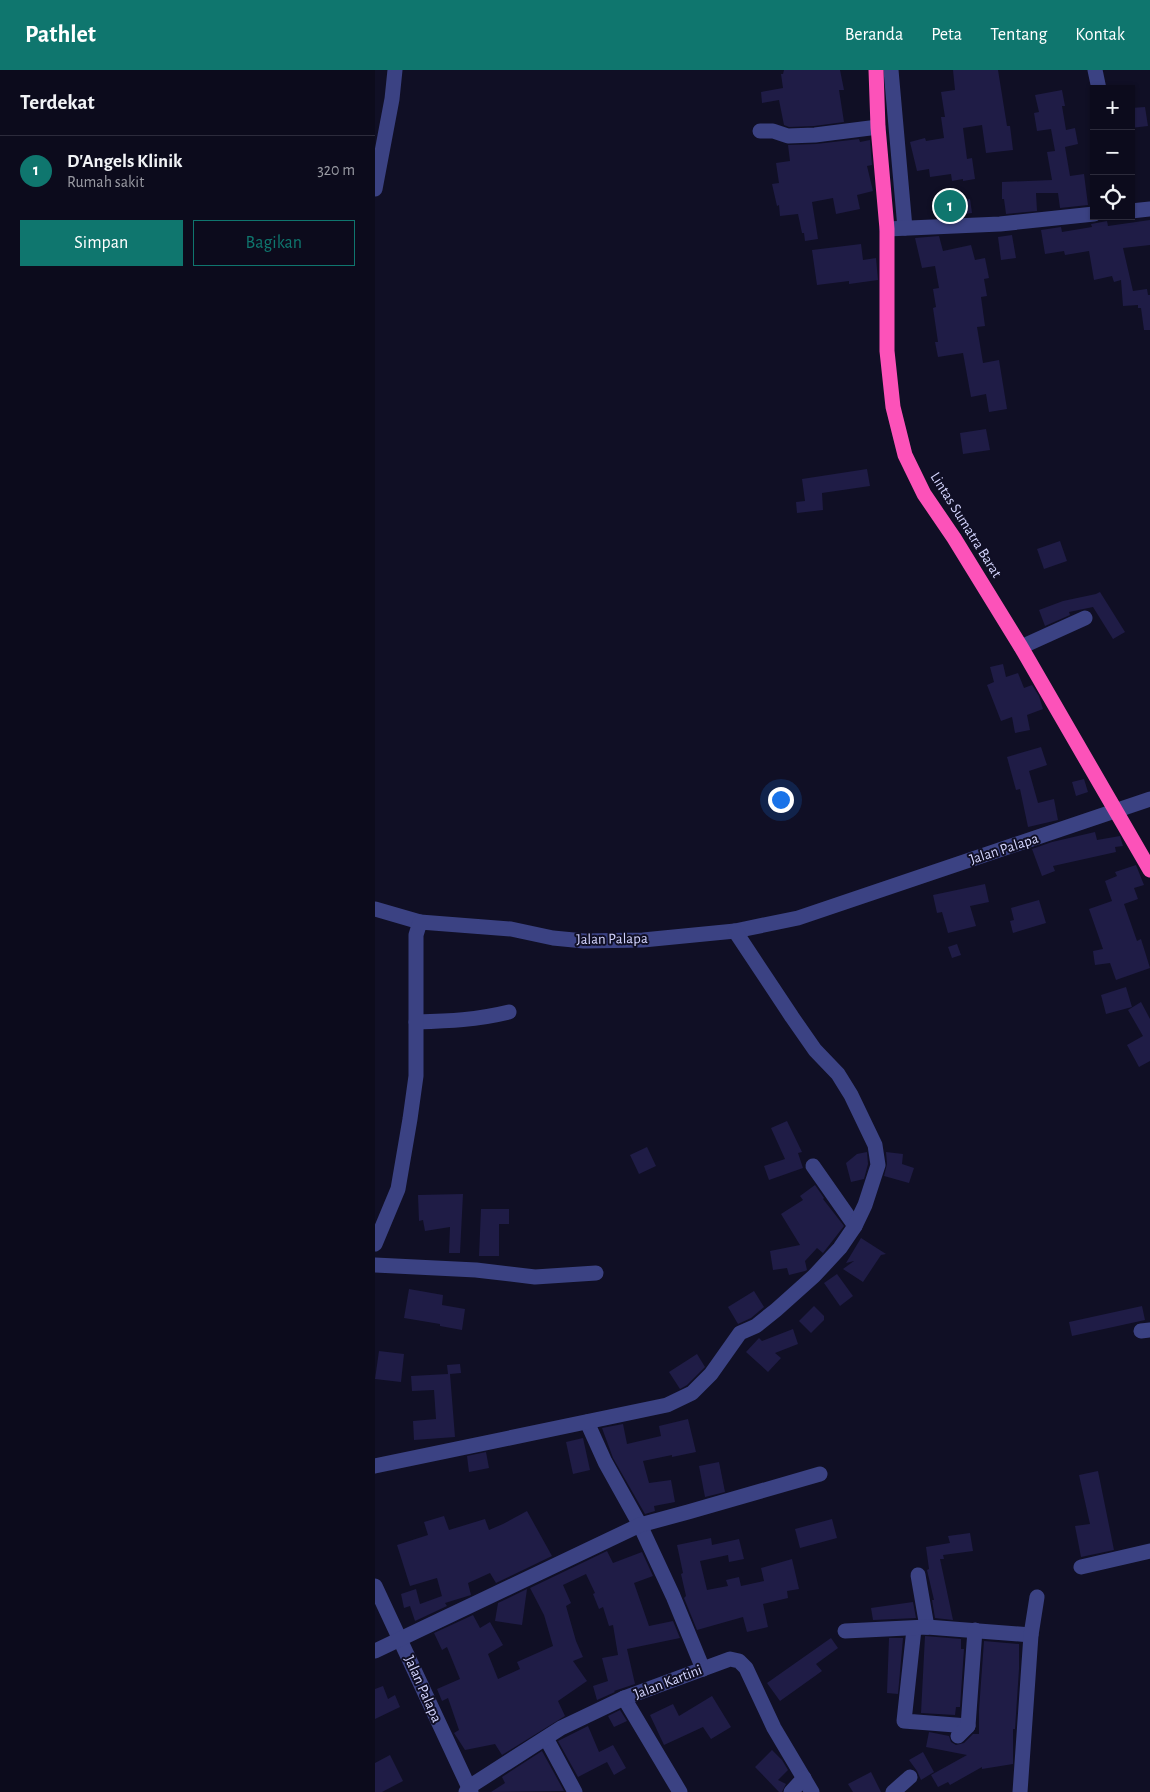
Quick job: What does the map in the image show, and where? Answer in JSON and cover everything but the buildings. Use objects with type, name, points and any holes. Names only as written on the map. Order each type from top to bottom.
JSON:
[{"type":"highway","name":"Lintas Sumatra Barat","points":[[876,70],[878,127],[887,229],[887,351],[893,407],[905,455],[924,494],[954,538],[1021,647],[1150,870]]},
{"type":"street","points":[[375,189],[392,99],[395,70]]},
{"type":"street","points":[[891,70],[905,228]]},
{"type":"street","points":[[1095,70],[1098,85]]},
{"type":"street","points":[[760,131],[773,131],[788,136],[815,135],[878,127]]},
{"type":"street","points":[[1135,211],[1150,209]]},
{"type":"street","points":[[887,229],[1000,224],[1090,214]]},
{"type":"street","points":[[1021,647],[1085,618]]},
{"type":"street","name":"Jalan Palapa","points":[[375,909],[420,922],[511,929],[553,938],[584,941],[643,940],[735,931],[798,918],[1150,799]]},
{"type":"street","points":[[375,1244],[398,1189],[416,1076],[416,936],[420,922]]},
{"type":"street","points":[[375,1466],[667,1405],[692,1393],[711,1374],[740,1333],[756,1326],[814,1276],[839,1248],[855,1226],[865,1205],[878,1165],[875,1145],[851,1095],[838,1074],[815,1050],[796,1024],[735,931]]},
{"type":"street","points":[[416,1022],[450,1022],[480,1019],[509,1012]]},
{"type":"street","points":[[813,1166],[855,1226]]},
{"type":"street","points":[[375,1265],[476,1270],[535,1277],[596,1273]]},
{"type":"street","points":[[587,1422],[605,1462],[640,1524],[673,1596],[703,1669]]},
{"type":"street","points":[[375,1651],[640,1524],[820,1474]]},
{"type":"street","points":[[1081,1567],[1150,1551]]},
{"type":"street","points":[[918,1575],[920,1628],[904,1721],[963,1731],[975,1630]]},
{"type":"street","name":"Jalan Palapa","points":[[375,1586],[469,1790]]},
{"type":"street","points":[[1019,1792],[1025,1735],[1031,1635],[1037,1597]]},
{"type":"street","points":[[845,1632],[920,1628],[1031,1635]]},
{"type":"street","name":"Jalan Kartini","points":[[469,1790],[561,1728],[624,1698],[730,1659],[739,1661],[746,1668],[774,1728],[812,1792]]},
{"type":"street","points":[[624,1698],[680,1792]]},
{"type":"street","points":[[546,1738],[575,1792]]},
{"type":"street","points":[[893,1792],[910,1777]]},
{"type":"street","points":[[791,1792],[804,1778]]},
{"type":"place","name":"D'Angels Klinik","points":[[950,206]]}]
